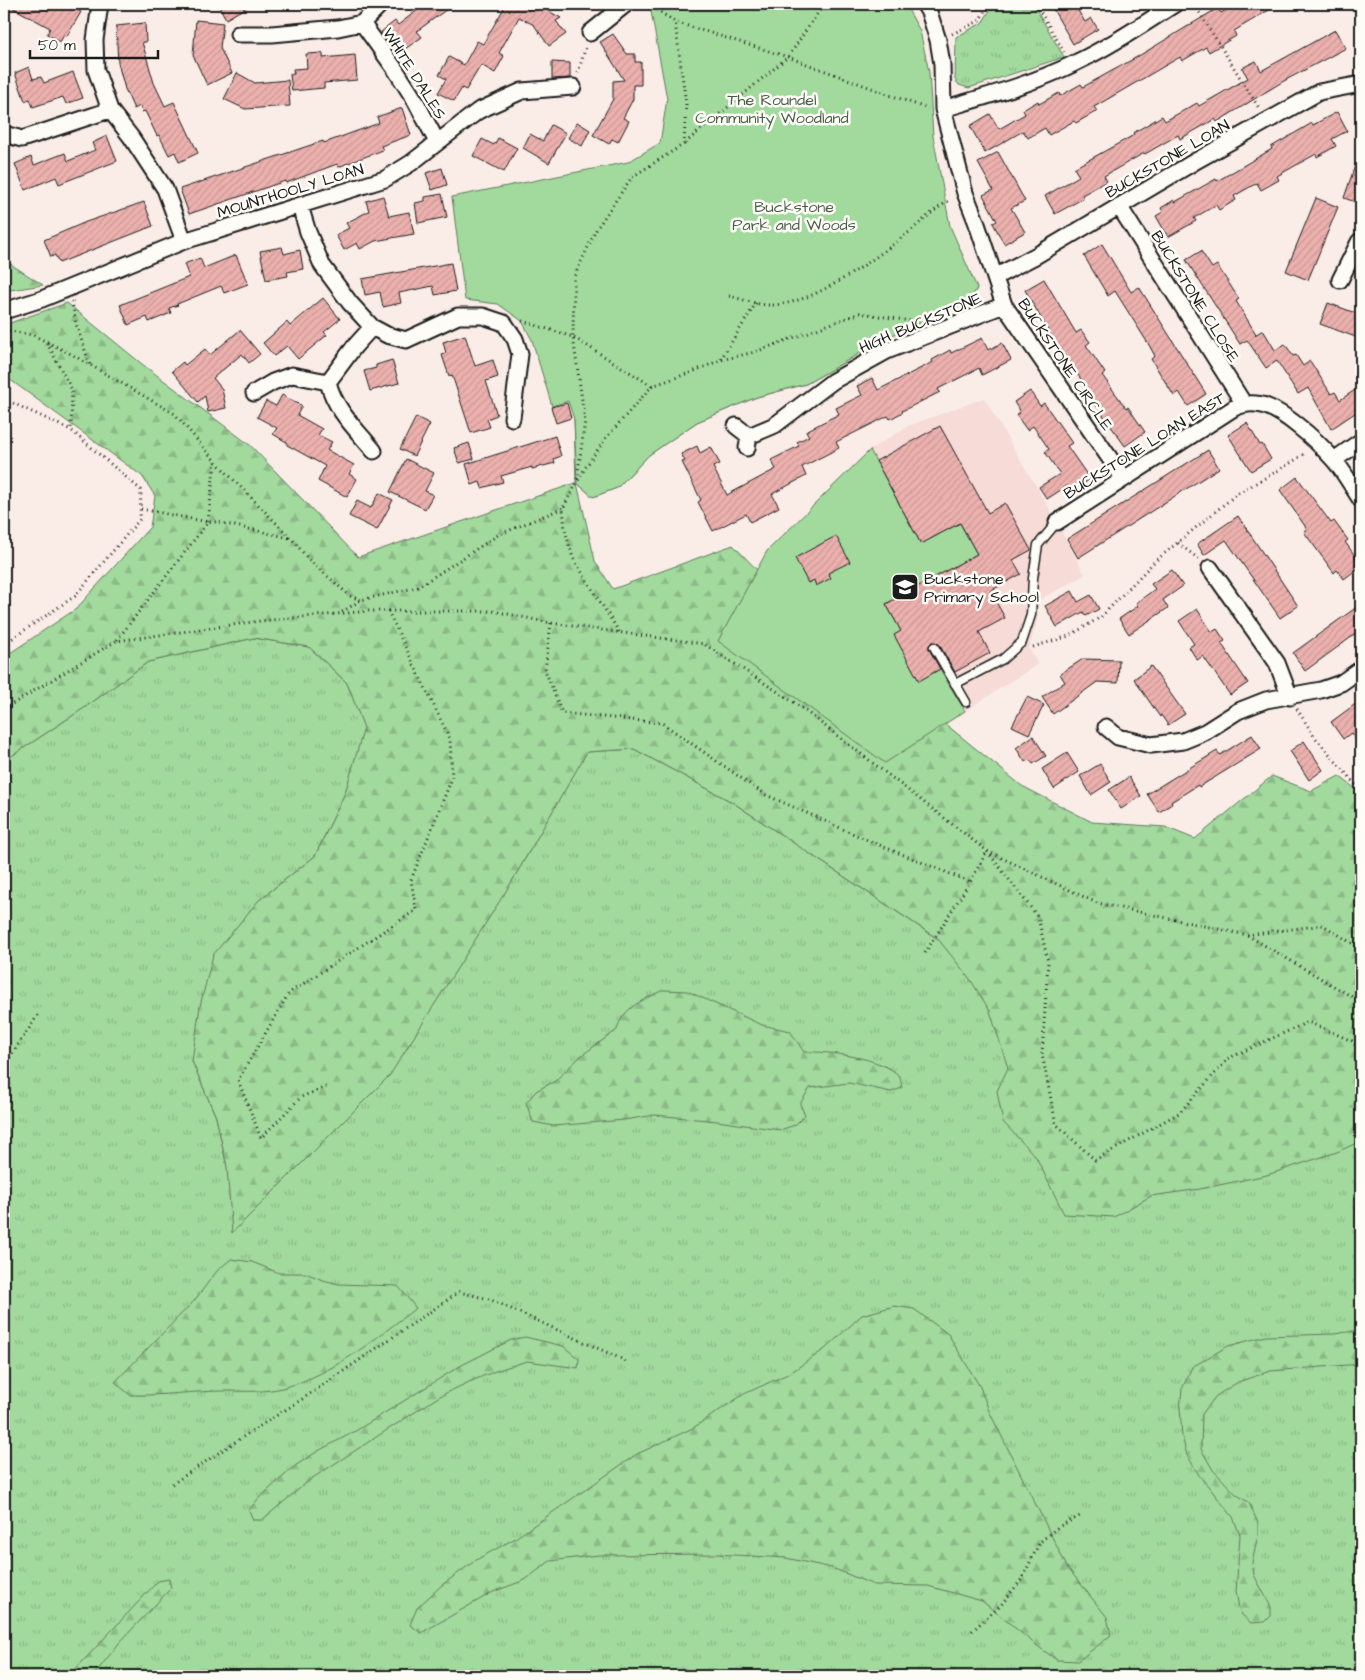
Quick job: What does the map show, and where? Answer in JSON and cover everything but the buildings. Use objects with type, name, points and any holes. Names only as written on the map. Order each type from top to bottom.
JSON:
[{"type":"street","points":[[100,4],[95,40],[96,70],[110,110],[131,137],[165,189],[184,241]]},
{"type":"street","name":"WHITE DALES","points":[[238,34],[272,34],[338,28],[362,23],[381,4]]},
{"type":"street","points":[[590,33],[626,4]]},
{"type":"street","name":"BUCKSTONE CIRCLE","points":[[924,4],[929,12],[938,40],[942,64],[943,109],[965,193],[1004,305],[1124,479]]},
{"type":"street","points":[[943,109],[1028,83],[1072,65],[1109,46],[1166,6]]},
{"type":"street","name":"WHITE DALES","points":[[362,23],[416,102],[436,142]]},
{"type":"street","name":"BUCKSTONE LOAN","points":[[995,277],[1037,255],[1319,92],[1361,84]]},
{"type":"street","name":"MOUNTHOOLY LOAN","points":[[4,310],[42,299],[184,241],[385,179],[411,164],[436,142],[478,111],[522,91],[573,88]]},
{"type":"street","points":[[4,134],[22,139],[110,110]]},
{"type":"street","points":[[300,206],[322,265],[350,303],[372,328],[387,335],[406,340],[458,316],[483,316],[504,323],[515,339],[520,354],[512,418]]},
{"type":"street","name":"BUCKSTONE CLOSE","points":[[1119,206],[1244,404]]},
{"type":"street","points":[[1340,280],[1359,242],[1361,242]]},
{"type":"street","name":"HIGH BUCKSTONE","points":[[736,426],[748,442],[776,425],[833,382],[887,351],[1004,305]]},
{"type":"street","points":[[372,328],[354,347],[328,382],[331,396],[344,417],[374,451]]},
{"type":"street","points":[[254,392],[292,375],[328,382]]},
{"type":"street","name":"BUCKSTONE LOAN EAST","points":[[1057,522],[1234,408],[1244,404],[1258,404],[1279,412],[1300,428],[1334,460],[1361,500]]},
{"type":"street","points":[[1334,460],[1361,441]]},
{"type":"street","points":[[1210,568],[1220,590],[1278,663],[1290,697]]},
{"type":"street","points":[[1106,727],[1118,737],[1152,745],[1183,741],[1205,732],[1238,711],[1266,700],[1322,690],[1341,683],[1361,669]]},
{"type":"lane","points":[[955,684],[1002,659],[1022,642],[1031,615],[1033,578],[1038,545],[1057,522]]},
{"type":"lane","points":[[934,647],[966,702]]},
{"type":"path","points":[[648,4],[674,22],[788,57],[931,110],[943,109]]},
{"type":"path","points":[[576,482],[585,421],[573,337],[574,277],[596,228],[632,177],[684,144],[788,57],[824,4]]},
{"type":"path","points":[[938,40],[979,21],[989,4]]},
{"type":"path","points":[[1036,4],[1072,65]]},
{"type":"path","points":[[1194,4],[1267,121]]},
{"type":"path","points":[[674,22],[686,104],[684,144]]},
{"type":"path","points":[[573,88],[590,33]]},
{"type":"path","points":[[729,296],[756,304],[771,305],[793,301],[826,289],[895,243],[947,202],[965,193]]},
{"type":"path","points":[[70,287],[76,324],[91,366]]},
{"type":"path","points":[[721,360],[756,304]]},
{"type":"path","points":[[620,633],[572,558],[563,508],[576,482],[606,438],[652,386],[721,360],[756,352],[860,313],[924,323]]},
{"type":"path","points":[[504,323],[522,321],[573,337],[652,386]]},
{"type":"path","points":[[4,330],[33,335],[175,414],[215,461],[291,538],[309,560],[350,596],[362,600]]},
{"type":"path","points":[[47,342],[72,390],[71,430]]},
{"type":"path","points":[[4,399],[71,430],[141,490],[140,519],[75,596],[4,644]]},
{"type":"path","points":[[1022,642],[1028,649],[1069,636],[1101,617],[1154,562],[1238,493],[1319,445]]},
{"type":"path","points":[[4,709],[116,641],[208,522],[215,461]]},
{"type":"path","points":[[340,614],[362,600],[418,587],[498,535],[563,508]]},
{"type":"path","points":[[141,509],[208,522],[217,522],[291,538]]},
{"type":"path","points":[[1178,543],[1210,568]]},
{"type":"path","points":[[116,641],[260,621],[340,614],[388,611],[493,611],[551,623],[704,644],[795,703],[987,851],[1097,903],[1247,935],[1361,1002]]},
{"type":"path","points":[[326,1087],[301,1097],[261,1138],[238,1080],[289,993],[416,910],[411,880],[452,778],[450,739],[388,611]]},
{"type":"path","points":[[551,623],[545,670],[562,713],[662,723],[764,794],[872,842],[970,882]]},
{"type":"path","points":[[1290,697],[1314,736],[1361,791]]},
{"type":"path","points":[[925,953],[970,882],[987,851]]},
{"type":"path","points":[[987,851],[1038,916],[1048,962],[1042,1054],[1056,1124],[1095,1160],[1179,1113],[1228,1058],[1308,1022],[1352,1041],[1361,1053]]},
{"type":"path","points":[[1247,935],[1323,925],[1361,949]]},
{"type":"path","points":[[4,1066],[40,1012]]},
{"type":"path","points":[[172,1484],[304,1398],[460,1292],[489,1298],[626,1361]]},
{"type":"path","points":[[972,1631],[1001,1605],[1022,1579],[1040,1542],[1058,1527],[1080,1516]]},
{"type":"shaded area","name":"Buckstone Primary School","points":[[984,398],[1049,508],[1085,575],[1039,600],[1037,621],[1029,649],[1038,664],[885,763],[767,551],[870,450],[908,426]]},
{"type":"green space","name":"Buckstone Park and Woods","points":[[653,4],[905,4],[920,31],[929,72],[933,136],[950,226],[977,288],[970,301],[890,336],[806,384],[757,397],[697,422],[649,455],[617,488],[593,497],[577,483],[574,419],[568,401],[552,406],[532,340],[522,321],[498,304],[465,300],[452,197],[628,162],[660,143],[667,99],[650,6]]},
{"type":"green space","points":[[994,4],[1033,4],[1064,57],[969,88],[959,85],[955,80],[956,37],[982,23]]},
{"type":"green space","points":[[4,260],[43,285],[4,291]]},
{"type":"green space","points":[[977,288],[970,301],[890,336],[806,384],[757,397],[697,422],[649,455],[617,488],[593,497],[577,483],[595,561],[613,589],[733,545],[765,578],[1022,786],[1092,822],[1165,827],[1195,839],[1272,776],[1311,791],[1339,776],[1361,793],[1361,1141],[1337,1152],[1267,1175],[1200,1189],[1151,1196],[1114,1217],[1064,1214],[1036,1157],[1003,1122],[997,1091],[1008,1068],[990,1011],[970,979],[938,939],[732,802],[634,749],[587,752],[511,883],[390,1075],[232,1233],[227,1167],[216,1117],[192,1061],[200,1006],[213,955],[258,901],[315,856],[345,793],[364,728],[347,683],[309,647],[254,638],[148,662],[84,708],[4,761],[4,657],[76,609],[150,527],[155,496],[142,476],[4,376],[4,325],[67,303],[142,364],[250,445],[358,557],[576,483],[574,419]]},
{"type":"green space","points":[[870,450],[921,544],[960,523],[977,554],[944,572],[952,587],[923,584],[886,604],[901,631],[920,680],[940,669],[965,711],[885,763],[718,641],[767,551]]},
{"type":"green space","points":[[254,638],[309,647],[347,683],[365,728],[345,793],[315,856],[258,901],[192,1061],[216,1117],[227,1167],[511,883],[586,752],[634,749],[732,802],[938,939],[1361,1079],[1361,1676],[4,1676],[4,761],[84,708],[148,662]]},
{"type":"green space","points":[[663,990],[687,991],[762,1025],[790,1031],[804,1052],[841,1054],[869,1060],[892,1070],[899,1076],[902,1088],[891,1092],[849,1083],[810,1088],[800,1104],[805,1115],[795,1125],[780,1130],[655,1115],[624,1120],[553,1126],[533,1122],[526,1103],[536,1091],[555,1081],[582,1055],[617,1030],[628,1010]]},
{"type":"green space","points":[[231,1259],[252,1262],[279,1273],[305,1273],[339,1284],[398,1286],[416,1308],[338,1364],[304,1381],[286,1387],[263,1391],[213,1391],[130,1395],[115,1382],[194,1301],[217,1271]]},
{"type":"green space","points":[[894,1306],[914,1309],[948,1334],[980,1387],[989,1411],[1067,1567],[1107,1617],[1111,1635],[1078,1661],[1057,1660],[982,1601],[928,1586],[874,1585],[832,1568],[786,1558],[717,1554],[599,1555],[550,1561],[525,1580],[493,1592],[421,1633],[410,1625],[417,1608],[442,1585],[476,1560],[514,1539],[637,1454],[693,1428],[744,1394],[790,1373],[825,1349],[862,1315]]},
{"type":"green space","points":[[1361,1330],[1361,1364],[1270,1371],[1238,1382],[1216,1396],[1202,1414],[1201,1449],[1213,1470],[1236,1494],[1249,1503],[1258,1523],[1258,1535],[1252,1563],[1254,1575],[1271,1607],[1271,1616],[1265,1622],[1251,1623],[1242,1615],[1236,1592],[1240,1535],[1233,1517],[1199,1475],[1187,1455],[1182,1437],[1180,1408],[1182,1389],[1192,1367],[1228,1346],[1266,1336],[1334,1334]]},
{"type":"green space","points":[[525,1337],[563,1346],[579,1359],[578,1368],[527,1361],[469,1382],[440,1396],[311,1479],[262,1520],[253,1520],[249,1510],[258,1499],[295,1466],[318,1451],[354,1432],[460,1366],[511,1340]]},
{"type":"green space","points":[[169,1579],[171,1588],[120,1642],[93,1676],[69,1676],[158,1581]]},
{"type":"place","name":"Buckstone Primary School","points":[[905,587]]},
{"type":"park label","name":"The Roundel Community Woodland","points":[[772,108]]}]
